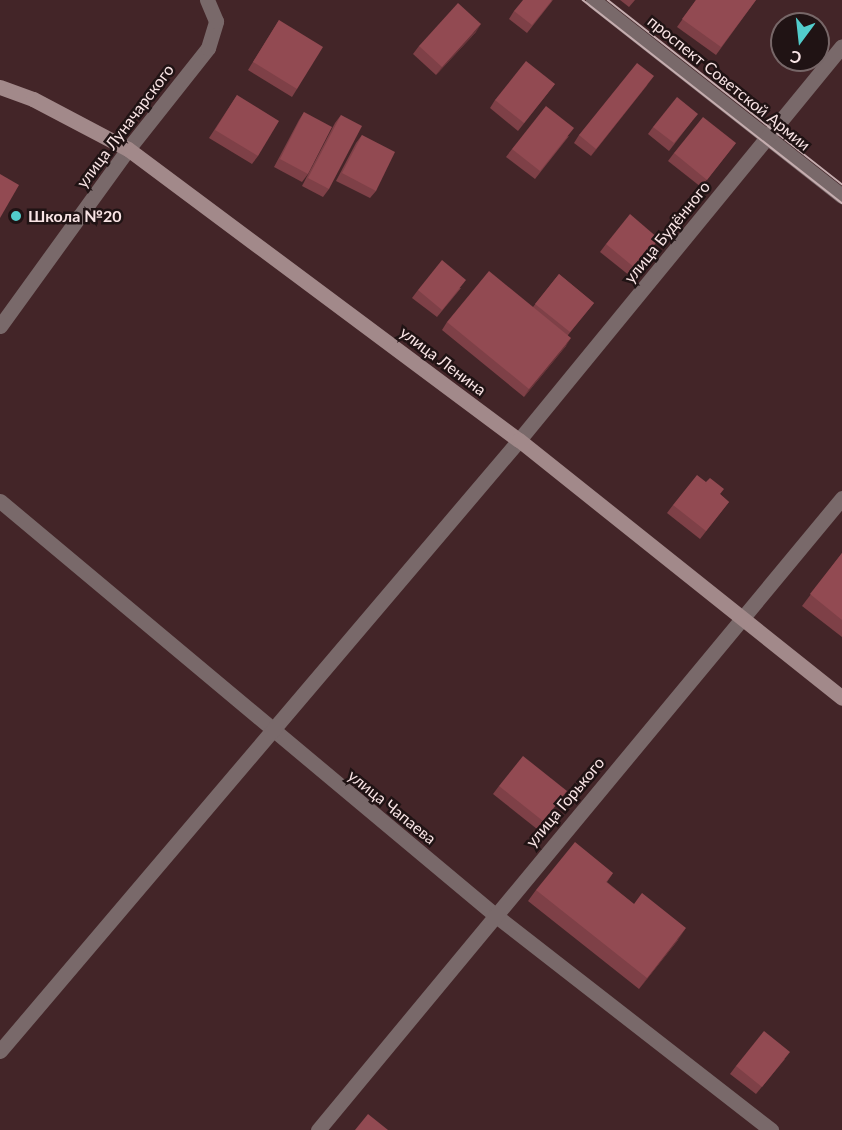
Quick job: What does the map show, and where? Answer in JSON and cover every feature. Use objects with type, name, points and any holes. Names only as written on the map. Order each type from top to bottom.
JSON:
[{"type":"main road","name":"улица Ленина","points":[[0,87],[33,99],[128,149],[519,440],[842,698]]},
{"type":"street","name":"улица Луначарского","points":[[0,326],[128,149],[208,48],[216,21],[207,0]]},
{"type":"street","name":"проспект Советской Армии","points":[[593,0],[842,196]]},
{"type":"street","name":"улица Будённого","points":[[0,1051],[519,440],[842,46]]},
{"type":"street","name":"улица Горького","points":[[318,1130],[740,618],[842,498]]},
{"type":"street","name":"улица Чапаева","points":[[0,501],[271,731],[495,915],[771,1130]]},
{"type":"building","points":[[523,0],[552,0],[532,25],[514,11]]},
{"type":"building","points":[[696,0],[756,0],[721,47],[682,19]]},
{"type":"building","points":[[458,3],[481,24],[442,67],[419,46]]},
{"type":"building","points":[[279,20],[323,47],[297,89],[253,62]]},
{"type":"building","points":[[526,61],[555,84],[524,123],[495,100]]},
{"type":"building","points":[[637,63],[654,76],[596,149],[579,135]]},
{"type":"building","points":[[237,95],[279,121],[258,156],[215,130]]},
{"type":"building","points":[[677,97],[698,114],[674,143],[653,127]]},
{"type":"building","points":[[546,106],[574,128],[540,171],[512,149]]},
{"type":"building","points":[[304,112],[332,127],[308,174],[280,159]]},
{"type":"building","points":[[341,115],[362,126],[329,189],[308,178]]},
{"type":"building","points":[[703,117],[736,143],[707,180],[674,153]]},
{"type":"building","points":[[362,135],[395,152],[376,191],[342,173]]},
{"type":"building","points":[[0,174],[19,185],[0,218]]},
{"type":"building","points":[[630,214],[659,239],[635,268],[606,244]]},
{"type":"building","points":[[442,260],[466,280],[442,310],[418,290]]},
{"type":"building","points":[[489,271],[571,338],[529,389],[447,322]]},
{"type":"building","points":[[559,274],[594,303],[570,332],[535,304]]},
{"type":"building","points":[[697,475],[706,482],[710,478],[724,489],[720,494],[729,502],[706,531],[673,505]]},
{"type":"building","points":[[842,553],[842,620],[810,594]]},
{"type":"building","points":[[523,756],[567,791],[543,821],[499,786]]},
{"type":"building","points":[[575,842],[613,873],[606,882],[634,904],[642,893],[686,928],[647,978],[536,890]]},
{"type":"building","points":[[764,1031],[790,1052],[762,1087],[736,1066]]},
{"type":"building","points":[[368,1114],[388,1130],[355,1130]]},
{"type":"tram line","points":[[583,0],[842,203]]},
{"type":"tram line","points":[[608,0],[842,184]]},
{"type":"place","name":"Школа №20","points":[[16,216]]}]
